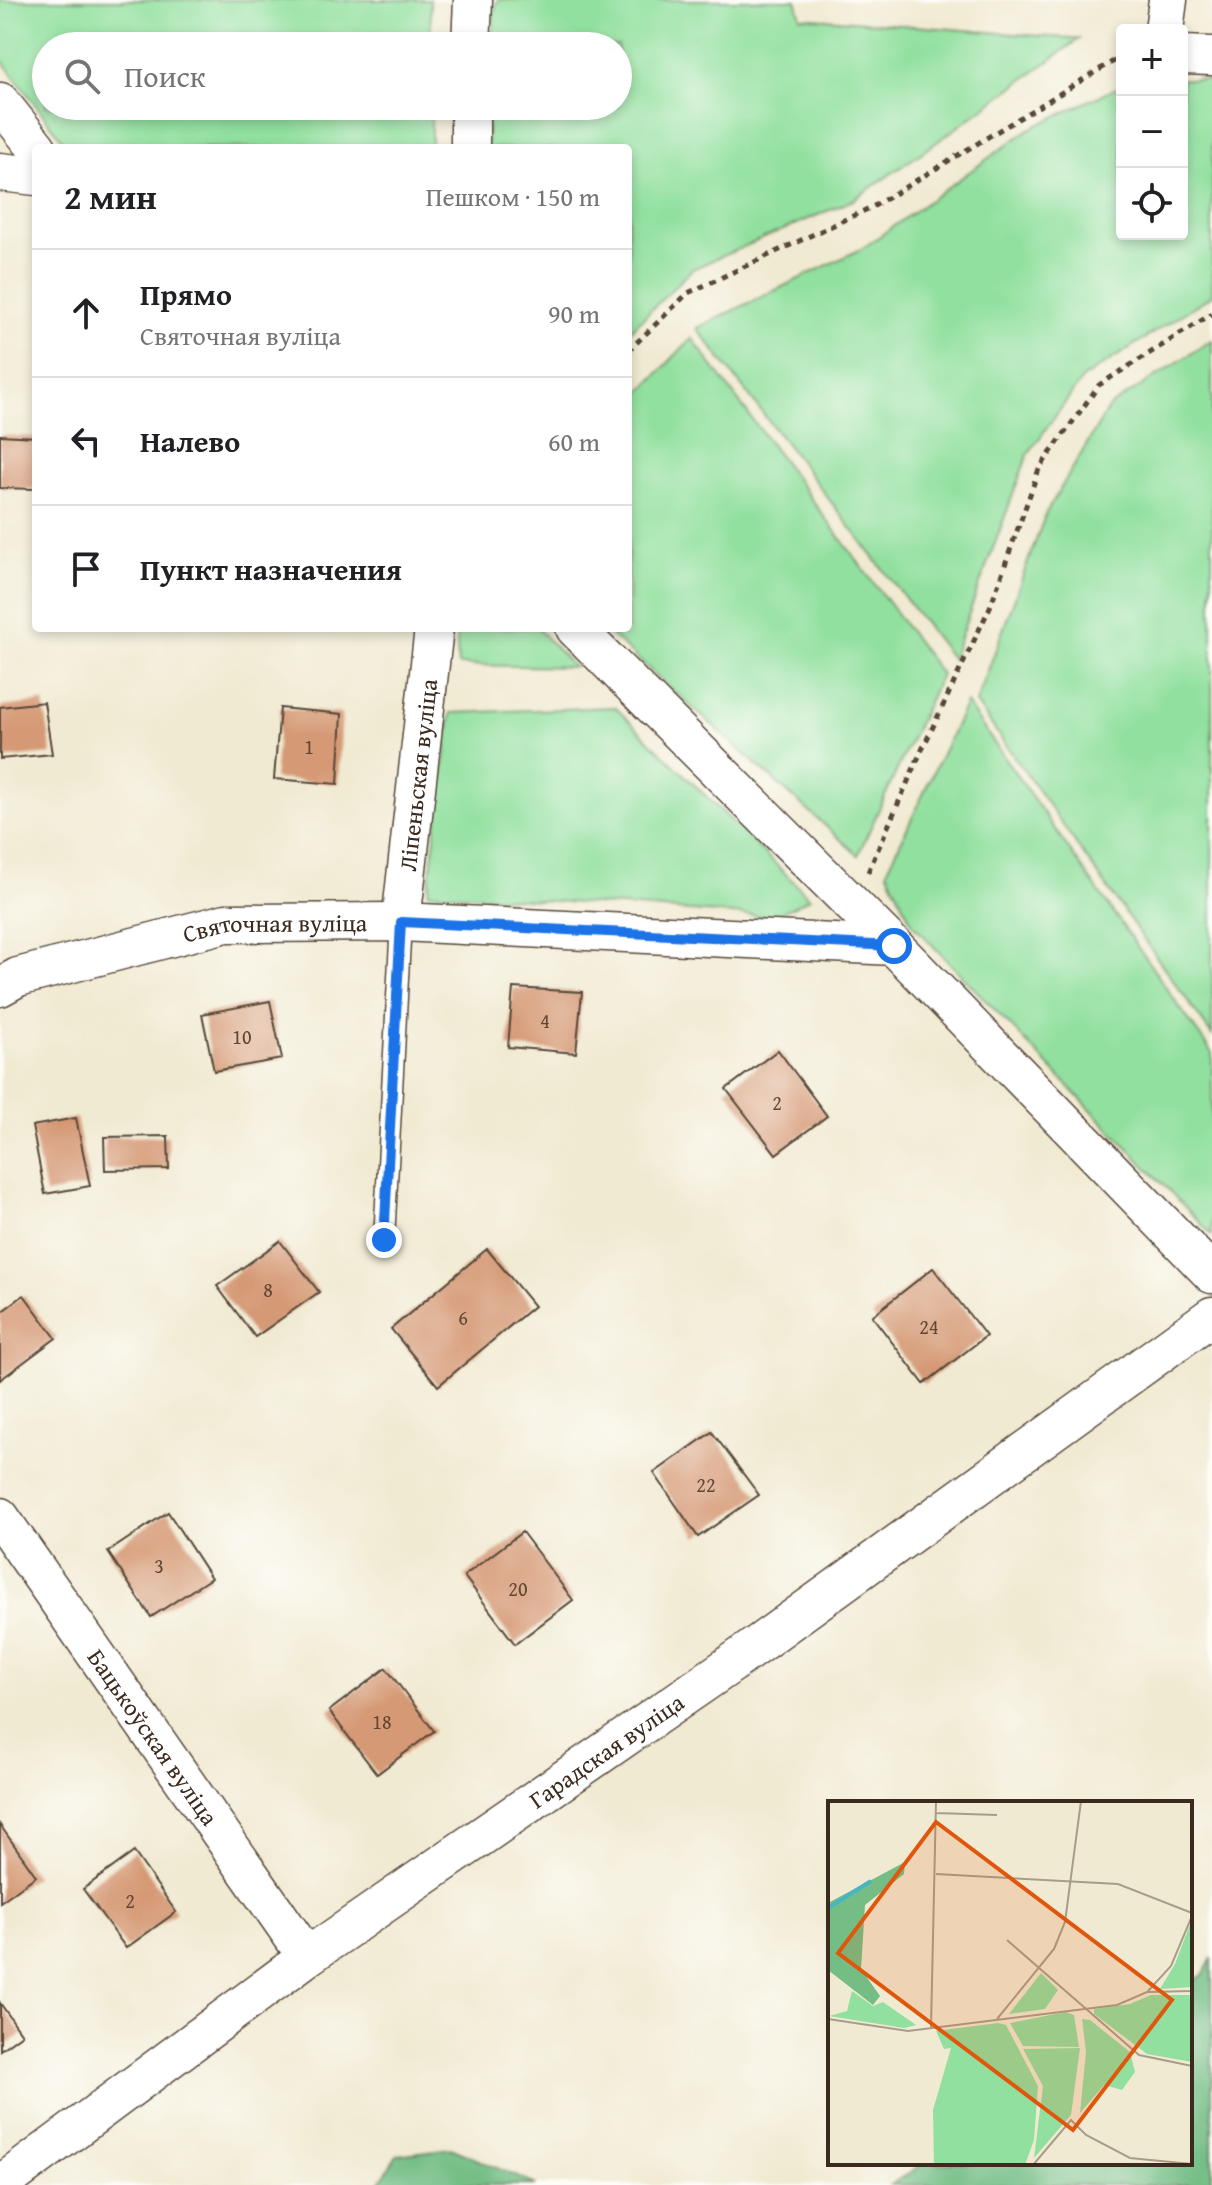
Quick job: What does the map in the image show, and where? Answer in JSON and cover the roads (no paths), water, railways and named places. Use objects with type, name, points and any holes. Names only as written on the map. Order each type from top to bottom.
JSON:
[{"type":"street","points":[[472,32],[473,0]]},
{"type":"street","points":[[1165,24],[1168,0]]},
{"type":"street","points":[[1188,55],[1212,56]]},
{"type":"street","points":[[0,102],[34,144]]},
{"type":"street","points":[[470,120],[470,144]]},
{"type":"street","points":[[0,172],[32,176]]},
{"type":"street","name":"Ліпеньская вуліца","points":[[401,922],[434,632]]},
{"type":"street","points":[[579,632],[894,946],[1212,1274]]},
{"type":"street","name":"Святочная вуліца","points":[[0,987],[18,977],[226,923],[401,922],[894,946]]},
{"type":"street","name":"Гарадская вуліца","points":[[0,2185],[307,1957],[724,1669],[1212,1316]]},
{"type":"street","name":"Бацькоўская вуліца","points":[[0,1517],[307,1957]]},
{"type":"lane","points":[[384,1240],[401,922]]}]
